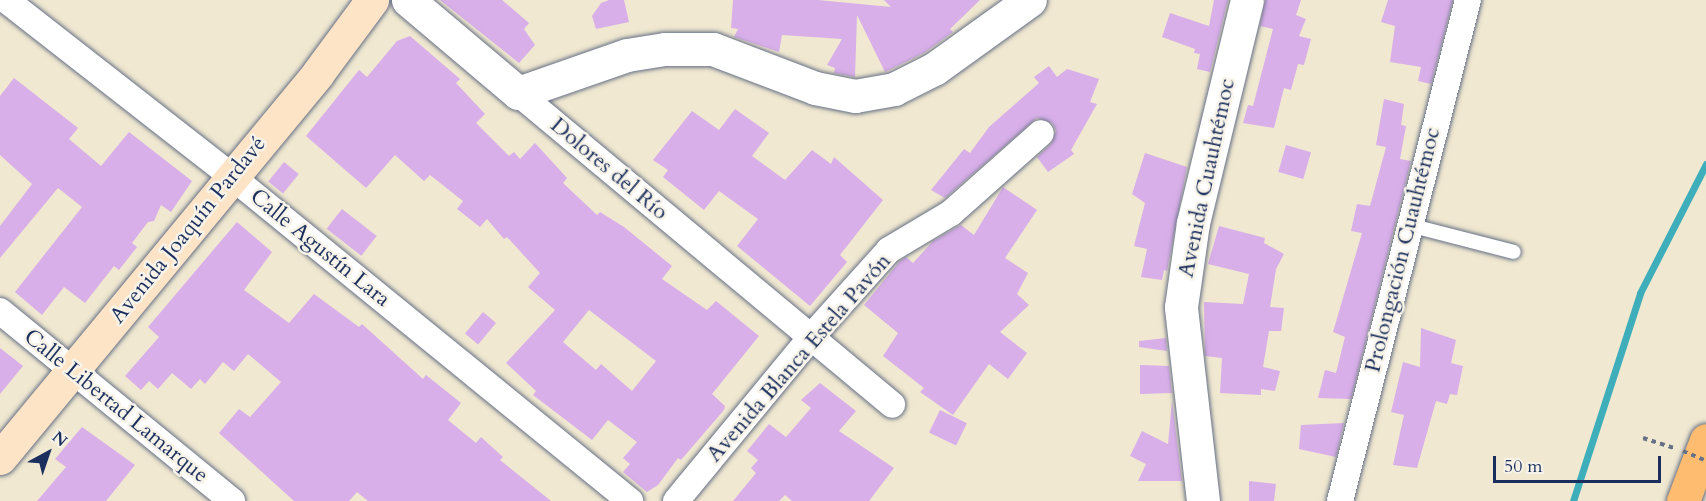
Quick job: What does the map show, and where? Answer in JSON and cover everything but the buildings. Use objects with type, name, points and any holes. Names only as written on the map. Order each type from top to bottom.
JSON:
[{"type":"highway","points":[[1683,501],[1694,446]]},
{"type":"main road","name":"Avenida Joaquín Pardavé","points":[[0,458],[372,0]]},
{"type":"street","name":"Calle Agustín Lara","points":[[6,0],[231,176],[630,501]]},
{"type":"street","name":"Dolores del Río","points":[[408,0],[892,405]]},
{"type":"street","points":[[518,93],[627,55],[665,49],[701,49],[722,52],[816,88],[855,96],[894,89],[934,69],[1030,0]]},
{"type":"street","name":"Avenida Cuauhtémoc","points":[[1203,501],[1181,307],[1193,222],[1247,0]]},
{"type":"street","name":"Prolongación Cuauhtémoc","points":[[1340,501],[1468,0]]},
{"type":"street","name":"Avenida Blanca Estela Pavón","points":[[676,501],[811,337],[890,250],[951,213],[1041,133]]},
{"type":"street","name":"Calle Libertad Lamarque","points":[[0,311],[232,501]]},
{"type":"lane","points":[[1409,225],[1514,252]]},
{"type":"path","points":[[1643,438],[1694,446],[1706,461]]},
{"type":"waterway","points":[[1573,501],[1640,293],[1706,164]]}]
